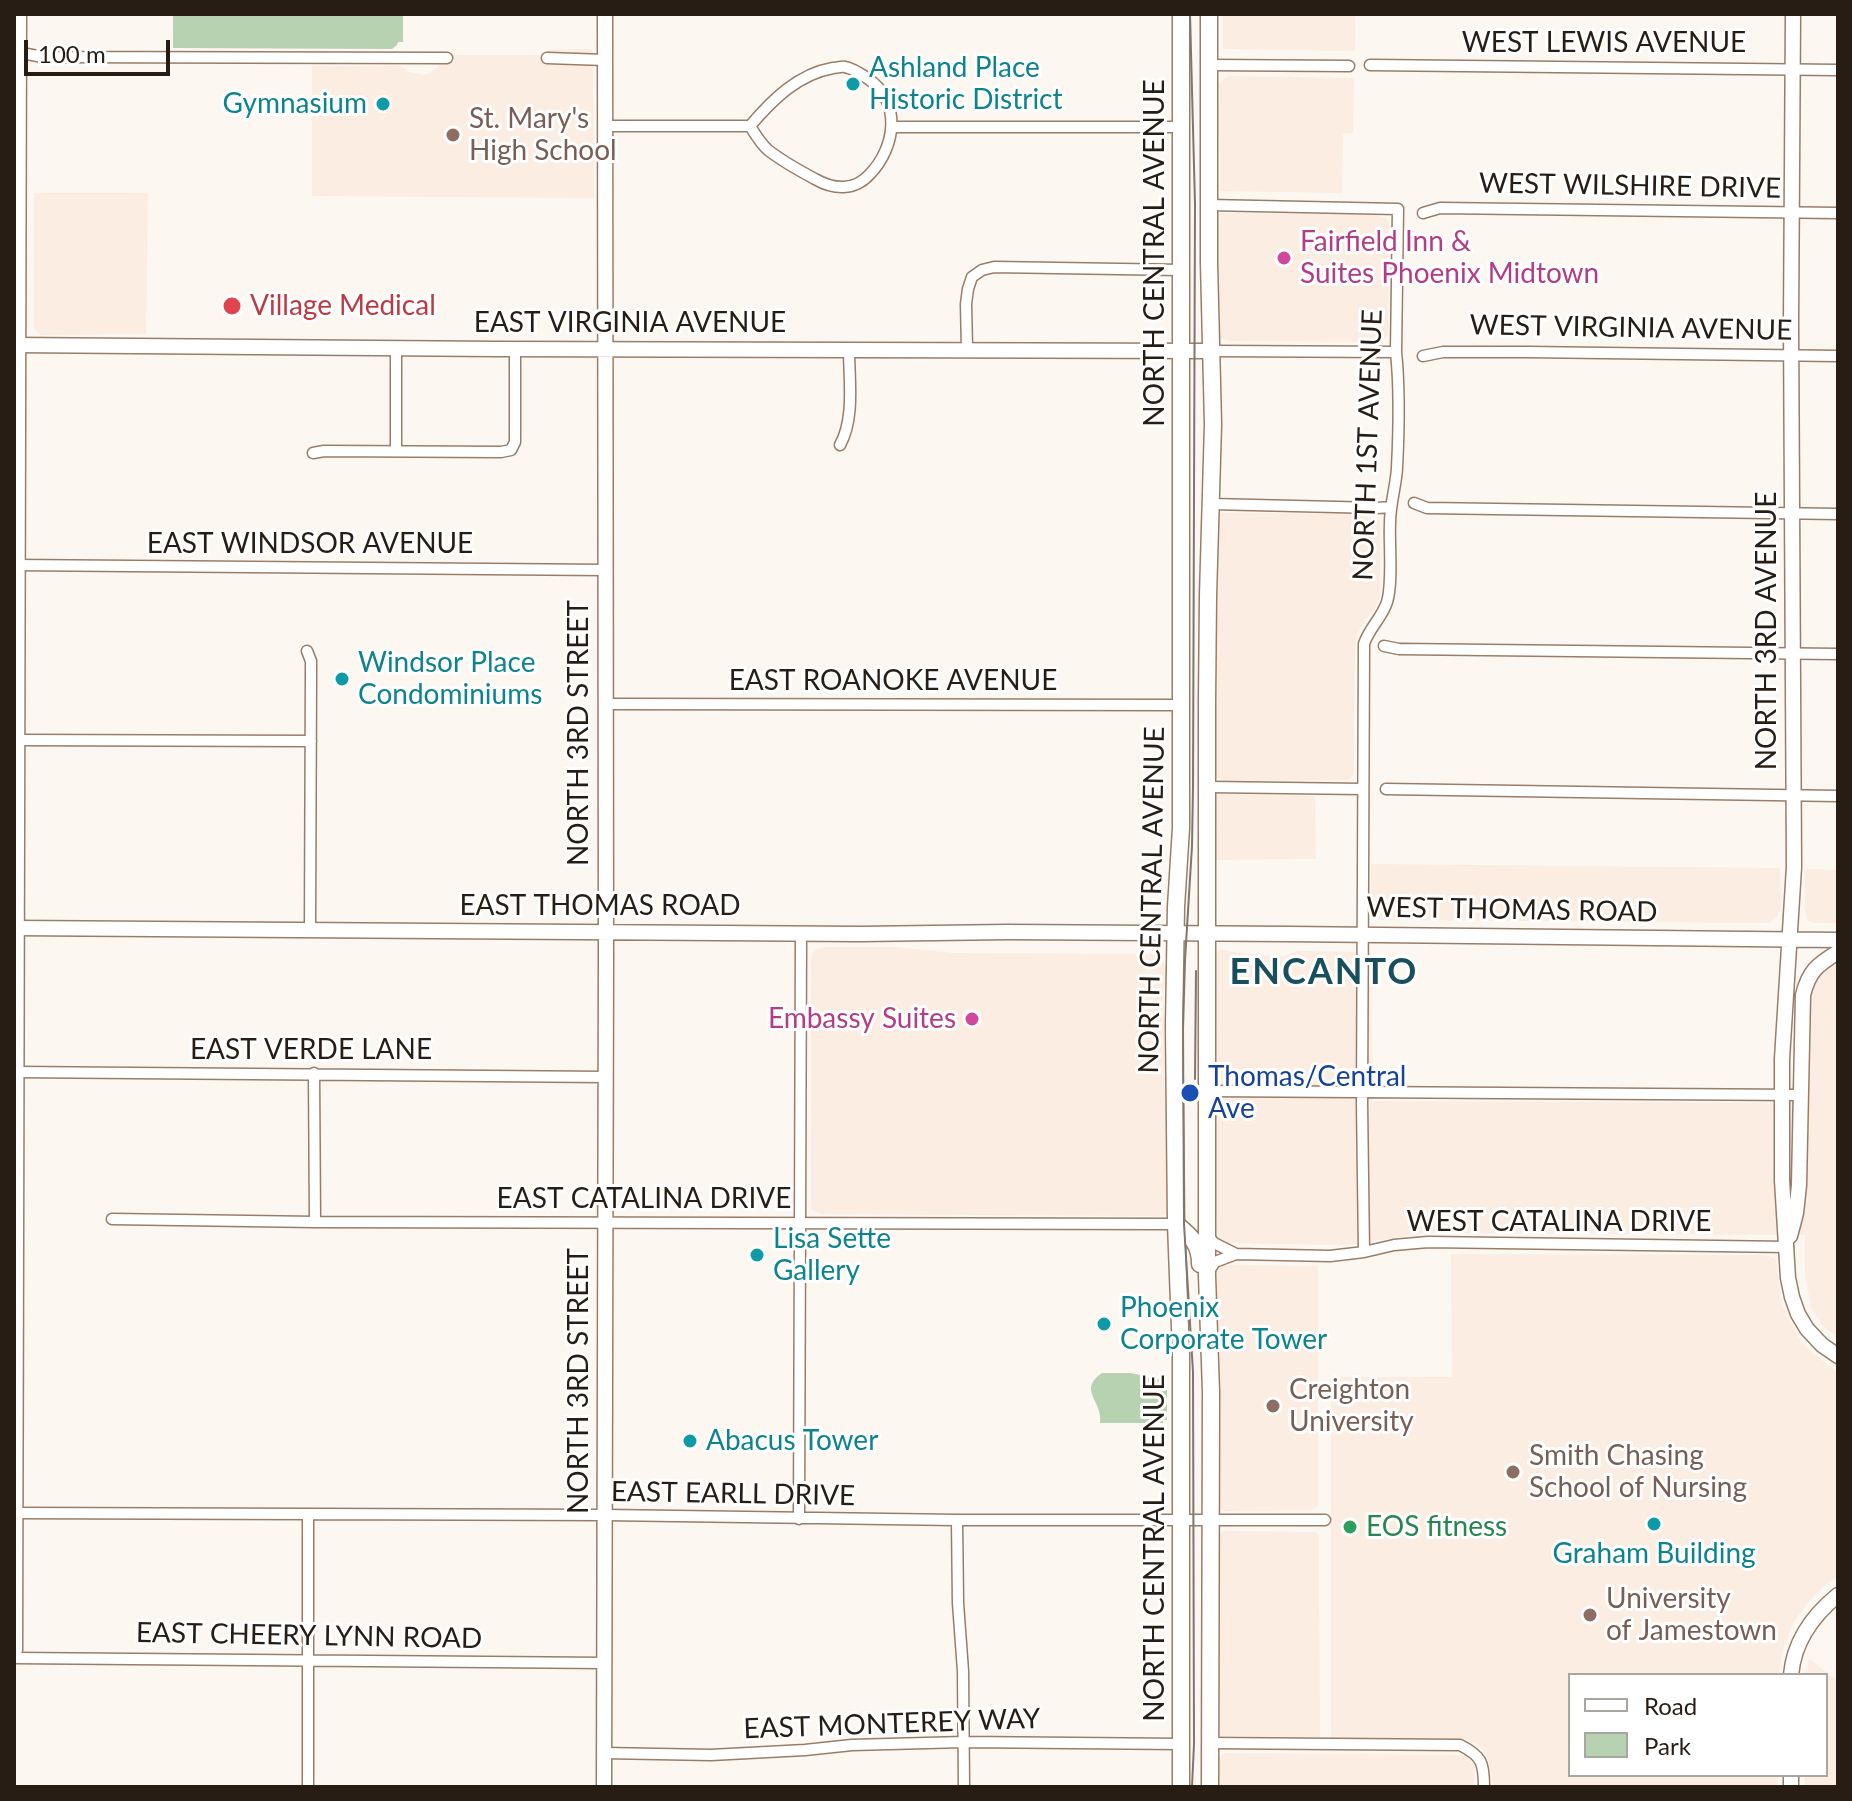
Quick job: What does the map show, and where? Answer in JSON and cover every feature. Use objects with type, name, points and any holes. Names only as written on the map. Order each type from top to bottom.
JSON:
[{"type":"main road","points":[[14,1650],[18,14]]},
{"type":"main road","name":"NORTH CENTRAL AVENUE","points":[[1181,14],[1182,270],[1197,351],[1212,504],[1208,596],[1207,1235],[1211,1383],[1210,1787]]},
{"type":"main road","name":"NORTH CENTRAL AVENUE","points":[[1181,1787],[1181,1340],[1176,1224],[1181,933],[1180,705],[1197,351],[1209,205],[1209,14]]},
{"type":"main road","points":[[1176,1224],[1196,1243],[1200,1252],[1201,1297],[1209,1312]]},
{"type":"street","name":"NORTH 3RD STREET","points":[[604,1787],[605,14]]},
{"type":"street","name":"NORTH 3RD AVENUE","points":[[1793,14],[1794,867],[1793,939],[1781,1095],[1782,1180],[1792,1297],[1807,1329],[1838,1356]]},
{"type":"street","points":[[16,52],[43,57],[447,58]]},
{"type":"street","points":[[547,58],[605,60]]},
{"type":"street","points":[[1209,65],[1349,66]]},
{"type":"street","name":"WEST LEWIS AVENUE","points":[[1370,65],[1838,70]]},
{"type":"street","points":[[605,126],[750,126],[792,85],[820,70],[844,66],[872,81],[881,90],[889,108],[892,127],[889,146],[879,164],[863,181],[844,188],[825,185],[766,149],[750,126]]},
{"type":"street","points":[[892,127],[1181,127]]},
{"type":"street","name":"NORTH 1ST AVENUE","points":[[1209,205],[1398,209],[1397,471],[1391,507],[1389,592],[1387,604],[1368,631],[1364,644],[1364,1252]]},
{"type":"street","name":"WEST WILSHIRE DRIVE","points":[[1423,213],[1440,208],[1838,213]]},
{"type":"street","points":[[967,349],[968,289],[972,277],[982,270],[994,267],[1182,270]]},
{"type":"street","name":"EAST VIRGINIA AVENUE","points":[[16,345],[1197,351]]},
{"type":"street","points":[[396,349],[396,451]]},
{"type":"street","points":[[313,453],[511,450],[515,442],[515,349]]},
{"type":"street","points":[[840,445],[849,420],[849,349]]},
{"type":"street","points":[[1197,351],[1396,352]]},
{"type":"street","name":"WEST VIRGINIA AVENUE","points":[[1423,356],[1443,352],[1838,356]]},
{"type":"street","points":[[1414,503],[1427,508],[1838,514]]},
{"type":"street","points":[[1212,504],[1391,507]]},
{"type":"street","name":"EAST WINDSOR AVENUE","points":[[16,565],[605,570]]},
{"type":"street","points":[[1384,646],[1399,649],[1838,654]]},
{"type":"street","points":[[307,651],[311,667],[310,930]]},
{"type":"street","name":"EAST ROANOKE AVENUE","points":[[606,704],[1180,705]]},
{"type":"street","points":[[16,740],[311,741]]},
{"type":"street","points":[[1208,787],[1363,789]]},
{"type":"street","points":[[1386,789],[1838,796]]},
{"type":"street","name":"EAST THOMAS ROAD","points":[[15,928],[1181,933]]},
{"type":"street","points":[[799,1519],[801,933]]},
{"type":"street","name":"WEST THOMAS ROAD","points":[[1181,933],[1838,940]]},
{"type":"street","points":[[1793,939],[1795,999],[1801,1015]]},
{"type":"street","name":"NORTH 3RD AVENUE","points":[[1788,1247],[1799,1185],[1803,995],[1812,972],[1838,952]]},
{"type":"street","name":"EAST VERDE LANE","points":[[16,1072],[605,1077]]},
{"type":"street","points":[[314,1073],[315,1222]]},
{"type":"street","points":[[1208,1091],[1800,1095]]},
{"type":"street","name":"EAST CATALINA DRIVE","points":[[112,1219],[1176,1224]]},
{"type":"street","points":[[1207,1235],[1214,1243],[1236,1254]]},
{"type":"street","name":"WEST CATALINA DRIVE","points":[[1236,1254],[1330,1256],[1428,1242],[1788,1247]]},
{"type":"street","points":[[1207,1276],[1215,1262],[1236,1254]]},
{"type":"street","name":"EAST EARLL DRIVE","points":[[15,1513],[1325,1520]]},
{"type":"street","points":[[308,1515],[308,1787]]},
{"type":"street","points":[[957,1520],[964,1787]]},
{"type":"street","points":[[1791,1673],[1796,1649],[1806,1629],[1823,1607],[1838,1595]]},
{"type":"street","name":"EAST CHEERY LYNN ROAD","points":[[14,1658],[605,1663]]},
{"type":"street","name":"EAST MONTEREY WAY","points":[[604,1753],[711,1755],[852,1745],[964,1742],[1181,1744]]},
{"type":"street","points":[[1209,1743],[1460,1745],[1474,1752],[1481,1761],[1484,1787]]},
{"type":"shaded area","points":[[1222,14],[1355,14],[1355,51],[1222,49]]},
{"type":"shaded area","name":"St. Mary's High School","points":[[593,49],[594,198],[312,196],[312,66],[401,66],[409,72],[424,75],[438,67],[440,55],[547,55],[548,50]]},
{"type":"shaded area","points":[[1227,76],[1354,78],[1353,133],[1343,134],[1342,193],[1220,191],[1219,84]]},
{"type":"shaded area","points":[[34,193],[148,193],[146,334],[41,335],[36,331]]},
{"type":"shaded area","points":[[1219,213],[1374,215],[1386,218],[1389,222],[1388,336],[1379,342],[1220,339],[1217,336],[1216,216]]},
{"type":"shaded area","points":[[1367,514],[1378,517],[1380,521],[1379,599],[1357,635],[1355,647],[1354,774],[1349,780],[1225,781],[1213,775],[1218,515]]},
{"type":"shaded area","points":[[1219,794],[1315,796],[1316,859],[1212,860],[1214,797]]},
{"type":"shaded area","points":[[1371,864],[1780,868],[1781,906],[1778,916],[1769,923],[1381,920],[1373,917],[1371,910]]},
{"type":"shaded area","points":[[1805,869],[1838,870],[1838,923],[1813,923],[1807,920]]},
{"type":"shaded area","points":[[895,947],[954,953],[1158,956],[1167,971],[1163,995],[1167,1212],[1161,1216],[1145,1216],[822,1214],[811,1210],[811,959],[817,949]]},
{"type":"shaded area","points":[[1221,950],[1284,956],[1297,951],[1371,952],[1372,1101],[1806,1103],[1806,1010],[1813,979],[1829,965],[1838,962],[1838,1338],[1823,1326],[1811,1308],[1805,1275],[1805,1235],[1424,1233],[1349,1245],[1219,1243],[1213,1240],[1213,958]]},
{"type":"shaded area","points":[[1451,1254],[1762,1255],[1776,1260],[1781,1303],[1798,1337],[1810,1351],[1838,1372],[1838,1576],[1822,1588],[1795,1620],[1783,1648],[1779,1673],[1568,1673],[1568,1777],[1778,1777],[1777,1787],[1494,1787],[1484,1751],[1470,1741],[1331,1738],[1331,1377],[1452,1377]]},
{"type":"shaded area","points":[[1222,1265],[1318,1266],[1318,1506],[1312,1510],[1224,1511],[1217,1507],[1214,1268]]},
{"type":"shaded area","points":[[1224,1531],[1315,1532],[1319,1535],[1320,1737],[1218,1734],[1218,1535]]},
{"type":"shaded area","points":[[1809,1659],[1827,1673],[1806,1673]]},
{"type":"shaded area","points":[[1828,1673],[1838,1681],[1838,1787],[1805,1787],[1805,1777],[1828,1777]]},
{"type":"shaded area","points":[[1225,1753],[1461,1755],[1467,1756],[1474,1766],[1474,1787],[1217,1787],[1217,1764],[1219,1757]]},
{"type":"green space","points":[[173,14],[403,14],[403,42],[398,42],[392,49],[173,48]]},
{"type":"green space","points":[[1102,1373],[1131,1373],[1167,1381],[1167,1420],[1163,1423],[1100,1423],[1091,1390],[1095,1379]]},
{"type":"tram line","points":[[1190,14],[1195,204],[1193,787],[1183,1029],[1184,1224],[1193,1372],[1192,1787]]},
{"type":"tram line","points":[[1195,1079],[1196,971]]},
{"type":"place","name":"Ashland Place Historic District","points":[[853,84]]},
{"type":"place","name":"Gymnasium","points":[[383,104]]},
{"type":"place","name":"St. Mary's High School","points":[[453,135]]},
{"type":"place","name":"Fairfield Inn & Suites Phoenix Midtown","points":[[1284,258]]},
{"type":"place","name":"Village Medical","points":[[232,306]]},
{"type":"place","name":"Windsor Place Condominiums","points":[[342,679]]},
{"type":"place","name":"Embassy Suites","points":[[972,1019]]},
{"type":"place","name":"Thomas/Central Ave","points":[[1190,1093]]},
{"type":"place","name":"Lisa Sette Gallery","points":[[757,1255]]},
{"type":"place","name":"Phoenix Corporate Tower","points":[[1104,1324]]},
{"type":"place","name":"Creighton University","points":[[1273,1406]]},
{"type":"place","name":"Abacus Tower","points":[[690,1441]]},
{"type":"place","name":"Smith Chasing School of Nursing","points":[[1513,1472]]},
{"type":"place","name":"Graham Building","points":[[1654,1524]]},
{"type":"place","name":"EOS fitness","points":[[1350,1527]]},
{"type":"place","name":"University of Jamestown","points":[[1590,1615]]},
{"type":"district","name":"ENCANTO","points":[[1324,972]]}]
